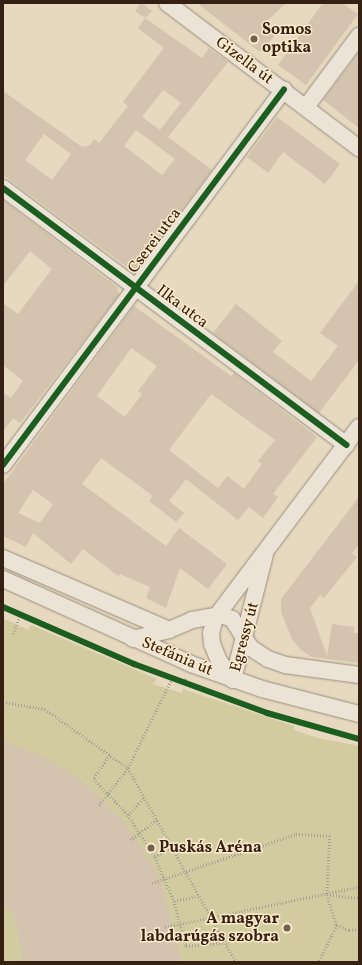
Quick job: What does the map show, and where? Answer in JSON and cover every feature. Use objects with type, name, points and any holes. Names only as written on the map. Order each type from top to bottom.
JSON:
[{"type":"street","name":"Gizella út","points":[[167,3],[359,148]]},
{"type":"street","points":[[306,107],[359,36]]},
{"type":"street","name":"Cserei utca","points":[[3,465],[284,90]]},
{"type":"street","name":"Ilka utca","points":[[3,188],[135,289],[346,445]]},
{"type":"street","name":"Egressy út","points":[[233,680],[219,661],[212,644],[211,629],[217,615],[359,427]]},
{"type":"street","name":"Egressy út","points":[[233,680],[267,548]]},
{"type":"street","points":[[3,558],[168,630]]},
{"type":"street","name":"Stefánia út","points":[[3,579],[134,639],[233,680],[359,714]]},
{"type":"street","points":[[217,615],[232,619],[244,640],[259,654],[277,663],[359,675]]},
{"type":"street","name":"Egressy út","points":[[134,639],[168,630],[192,620],[217,615]]},
{"type":"path","points":[[12,634],[17,613],[27,618]]},
{"type":"path","points":[[99,805],[128,768],[169,677],[191,685]]},
{"type":"path","points":[[3,702],[45,709],[128,768],[236,962]]},
{"type":"path","points":[[110,756],[94,779],[128,814],[155,857],[166,878],[181,924],[186,946],[225,943]]},
{"type":"path","points":[[128,814],[144,797]]},
{"type":"path","points":[[130,840],[157,820]]},
{"type":"path","points":[[152,883],[296,834],[330,836],[328,895],[337,925],[319,962]]},
{"type":"path","points":[[155,857],[171,847]]},
{"type":"path","points":[[165,927],[328,895],[359,886]]},
{"type":"path","points":[[328,895],[359,898]]},
{"type":"path","points":[[174,901],[198,896]]},
{"type":"path","points":[[337,925],[349,930],[359,930]]},
{"type":"shaded area","name":"Puskás Aréna","points":[[3,618],[28,630],[31,625],[157,679],[153,684],[182,693],[183,689],[294,726],[294,730],[318,738],[359,746],[359,962],[3,962]]},
{"type":"building","points":[[141,3],[152,11],[145,18],[135,11]]},
{"type":"building","points":[[197,3],[286,3],[267,21],[279,31],[260,52]]},
{"type":"building","points":[[323,3],[342,3],[358,14],[306,85],[278,65]]},
{"type":"building","points":[[145,18],[202,58],[209,48],[228,62],[168,137],[212,170],[135,271],[130,269],[3,175],[3,91],[82,147],[90,145],[94,139],[99,143],[128,106],[123,102],[164,48],[138,28]],"holes":[[[163,90],[181,103],[160,130],[142,117]],[[136,130],[175,159],[162,175],[124,146]],[[44,134],[71,154],[52,180],[25,160]]]},
{"type":"building","points":[[359,52],[359,128],[323,100]]},
{"type":"building","points":[[277,117],[340,164],[325,184],[283,152],[268,173],[247,157]]},
{"type":"building","points":[[3,200],[117,287],[119,295],[20,423],[13,418],[3,431],[3,393],[11,398],[23,381],[3,365],[3,303],[18,314],[52,269],[30,251],[3,286]]},
{"type":"building","points":[[359,281],[359,360],[319,413],[213,333],[236,304],[282,341],[273,352],[311,381],[338,346],[320,333]]},
{"type":"building","points":[[134,306],[231,376],[234,373],[317,437],[273,494],[278,497],[263,518],[249,507],[238,520],[186,479],[169,501],[184,513],[176,522],[149,501],[153,496],[101,458],[82,484],[166,546],[179,528],[227,564],[208,589],[180,568],[166,608],[146,598],[150,587],[120,574],[118,576],[83,549],[71,564],[33,533],[26,547],[3,536],[3,484]],"holes":[[[131,348],[157,366],[138,391],[142,394],[125,417],[97,396]],[[211,394],[275,440],[258,461],[262,464],[244,489],[227,476],[218,488],[169,450]],[[33,490],[53,504],[40,523],[18,513]]]},
{"type":"building","points":[[359,497],[359,545],[352,553],[357,557],[324,598],[320,595],[310,608],[327,656],[332,624],[354,627],[353,633],[359,633],[359,663],[312,657],[301,650],[292,639],[281,612],[281,599]]},
{"type":"building","points":[[3,741],[42,756],[66,770],[89,787],[126,824],[155,870],[165,895],[181,962],[23,962],[15,918],[3,903]]},
{"type":"cycle path","points":[[3,465],[284,90]]},
{"type":"cycle path","points":[[3,188],[346,445]]},
{"type":"cycle path","points":[[3,607],[134,664],[267,713],[359,739]]},
{"type":"place","name":"Somos optika","points":[[254,39]]},
{"type":"place","name":"Puskás Aréna","points":[[151,848]]},
{"type":"place","name":"A magyar labdarúgás szobra","points":[[287,928]]}]
